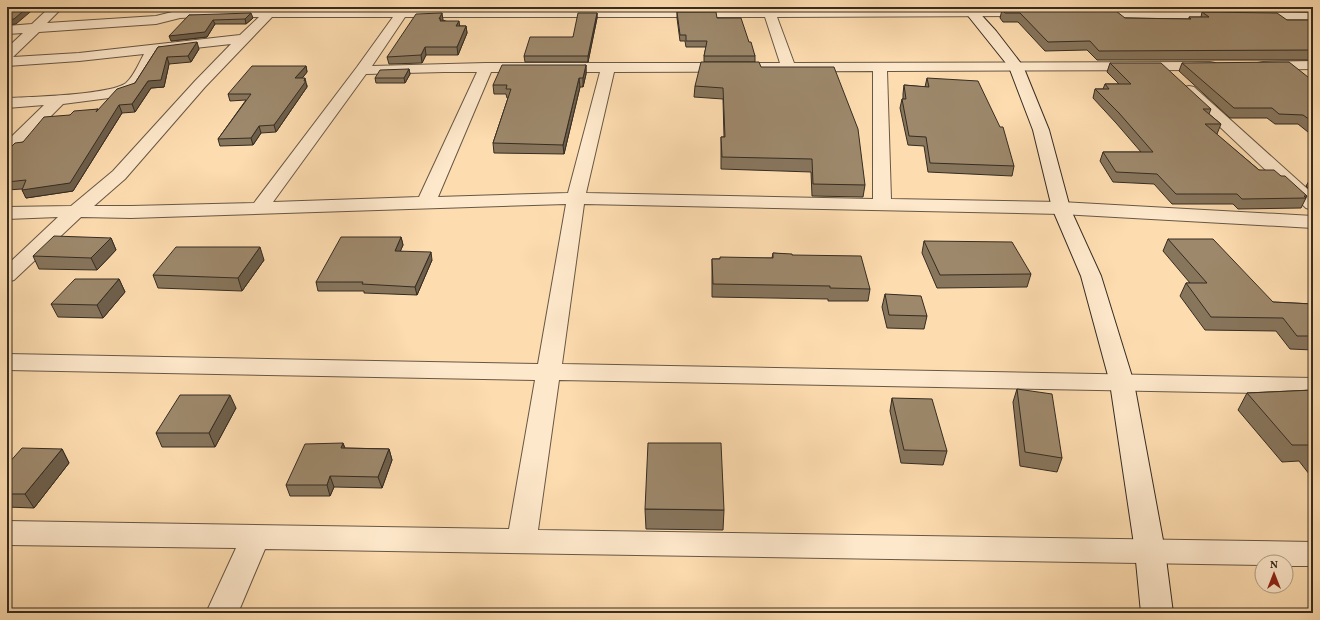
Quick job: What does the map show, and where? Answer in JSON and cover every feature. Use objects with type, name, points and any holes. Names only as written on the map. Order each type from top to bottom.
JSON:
[{"type":"street","points":[[7,56],[57,7]]},
{"type":"street","points":[[7,276],[76,211],[119,175],[200,84],[273,9]]},
{"type":"street","points":[[7,30],[156,20],[180,14],[273,9],[402,12],[970,10],[1044,13]]},
{"type":"street","points":[[769,10],[788,67]]},
{"type":"street","points":[[970,10],[1016,66],[1041,130],[1061,208],[1091,276],[1122,383],[1150,551],[1157,613]]},
{"type":"street","points":[[259,208],[362,70],[402,12]]},
{"type":"street","points":[[1075,14],[1313,17]]},
{"type":"street","points":[[7,62],[78,57],[244,39]]},
{"type":"street","points":[[7,103],[58,100],[110,94],[131,86],[154,49]]},
{"type":"street","points":[[1248,66],[1313,65]]},
{"type":"street","points":[[880,66],[882,204]]},
{"type":"street","points":[[1163,66],[1313,204]]},
{"type":"street","points":[[362,70],[401,68],[608,67],[1225,66]]},
{"type":"street","points":[[1294,66],[1313,78]]},
{"type":"street","points":[[522,541],[576,198],[608,67]]},
{"type":"street","points":[[426,203],[486,68]]},
{"type":"street","points":[[7,150],[58,100]]},
{"type":"street","points":[[7,213],[76,211],[130,212],[576,198],[1061,208],[1313,222]]},
{"type":"street","points":[[7,362],[1313,386]]},
{"type":"street","points":[[7,532],[1313,554]]},
{"type":"street","points":[[222,613],[256,536]]},
{"type":"building","points":[[7,7],[28,7],[14,19],[7,20]]},
{"type":"building","points":[[1002,10],[1116,11],[1125,18],[1191,19],[1189,17],[1209,17],[1202,12],[1277,13],[1287,20],[1313,20],[1313,50],[1099,51],[1090,41],[1048,42],[1020,13],[1005,13]]},
{"type":"building","points":[[677,12],[716,12],[717,18],[741,18],[755,56],[704,56],[707,41],[686,41],[686,35],[680,35]]},
{"type":"building","points":[[251,13],[245,19],[213,20],[205,32],[169,36],[189,15]]},
{"type":"building","points":[[442,13],[439,19],[441,19],[440,21],[459,21],[456,26],[466,26],[457,47],[425,47],[421,55],[387,57],[416,14]]},
{"type":"building","points":[[578,13],[597,13],[588,56],[524,56],[530,37],[573,37]]},
{"type":"building","points":[[197,42],[188,56],[167,57],[161,80],[148,81],[132,104],[119,105],[70,183],[22,190],[26,180],[7,182],[7,148],[10,148],[15,143],[23,142],[44,117],[70,115],[74,111],[98,109],[96,112],[117,89],[135,83],[158,47]]},
{"type":"building","points":[[701,62],[759,62],[761,67],[834,67],[858,129],[865,185],[813,184],[812,159],[722,157],[721,137],[725,137],[723,88],[695,86]]},
{"type":"building","points":[[1289,62],[1313,81],[1313,122],[1303,115],[1279,114],[1272,108],[1234,108],[1182,63]]},
{"type":"building","points":[[1110,63],[1161,63],[1211,109],[1203,109],[1221,124],[1205,124],[1259,170],[1274,170],[1281,176],[1285,176],[1307,196],[1304,196],[1306,198],[1242,199],[1237,194],[1176,194],[1157,174],[1116,172],[1103,152],[1153,152],[1119,113],[1095,89],[1109,89],[1105,84],[1131,84]]},
{"type":"building","points":[[502,65],[586,65],[583,78],[579,78],[563,145],[493,143],[511,89],[506,89],[507,85],[493,85]]},
{"type":"building","points":[[252,66],[306,66],[295,78],[305,78],[304,81],[306,81],[274,125],[259,126],[251,138],[218,139],[251,94],[228,94]]},
{"type":"building","points":[[409,69],[404,78],[375,78],[380,70]]},
{"type":"building","points":[[927,78],[978,81],[1000,127],[1003,127],[1014,166],[930,163],[926,137],[909,136],[902,99],[906,99],[904,85],[929,87]]},
{"type":"building","points":[[54,236],[111,238],[91,258],[33,256]]},
{"type":"building","points":[[341,237],[401,237],[395,251],[431,252],[415,287],[362,284],[363,282],[316,282]]},
{"type":"building","points":[[1168,239],[1213,239],[1273,302],[1313,304],[1313,336],[1297,336],[1283,318],[1211,317],[1186,283],[1207,283]]},
{"type":"building","points":[[924,241],[1012,242],[1031,274],[940,275]]},
{"type":"building","points":[[176,247],[260,247],[238,278],[153,275]]},
{"type":"building","points":[[773,253],[792,255],[861,256],[870,289],[830,288],[830,286],[713,284],[712,259],[720,259],[720,257],[773,258]]},
{"type":"building","points":[[75,279],[119,279],[97,305],[51,304]]},
{"type":"building","points":[[885,294],[921,296],[927,316],[889,315]]},
{"type":"building","points":[[1017,389],[1052,394],[1062,458],[1025,452]]},
{"type":"building","points":[[1313,390],[1313,450],[1309,445],[1292,445],[1247,393]]},
{"type":"building","points":[[180,395],[230,395],[209,433],[156,433]]},
{"type":"building","points":[[892,398],[932,399],[947,451],[904,450]]},
{"type":"building","points":[[343,443],[341,448],[389,449],[378,477],[330,476],[327,485],[286,485],[305,444]]},
{"type":"building","points":[[648,443],[721,443],[724,510],[645,509]]},
{"type":"building","points":[[22,448],[62,449],[25,494],[7,494],[7,465]]}]
